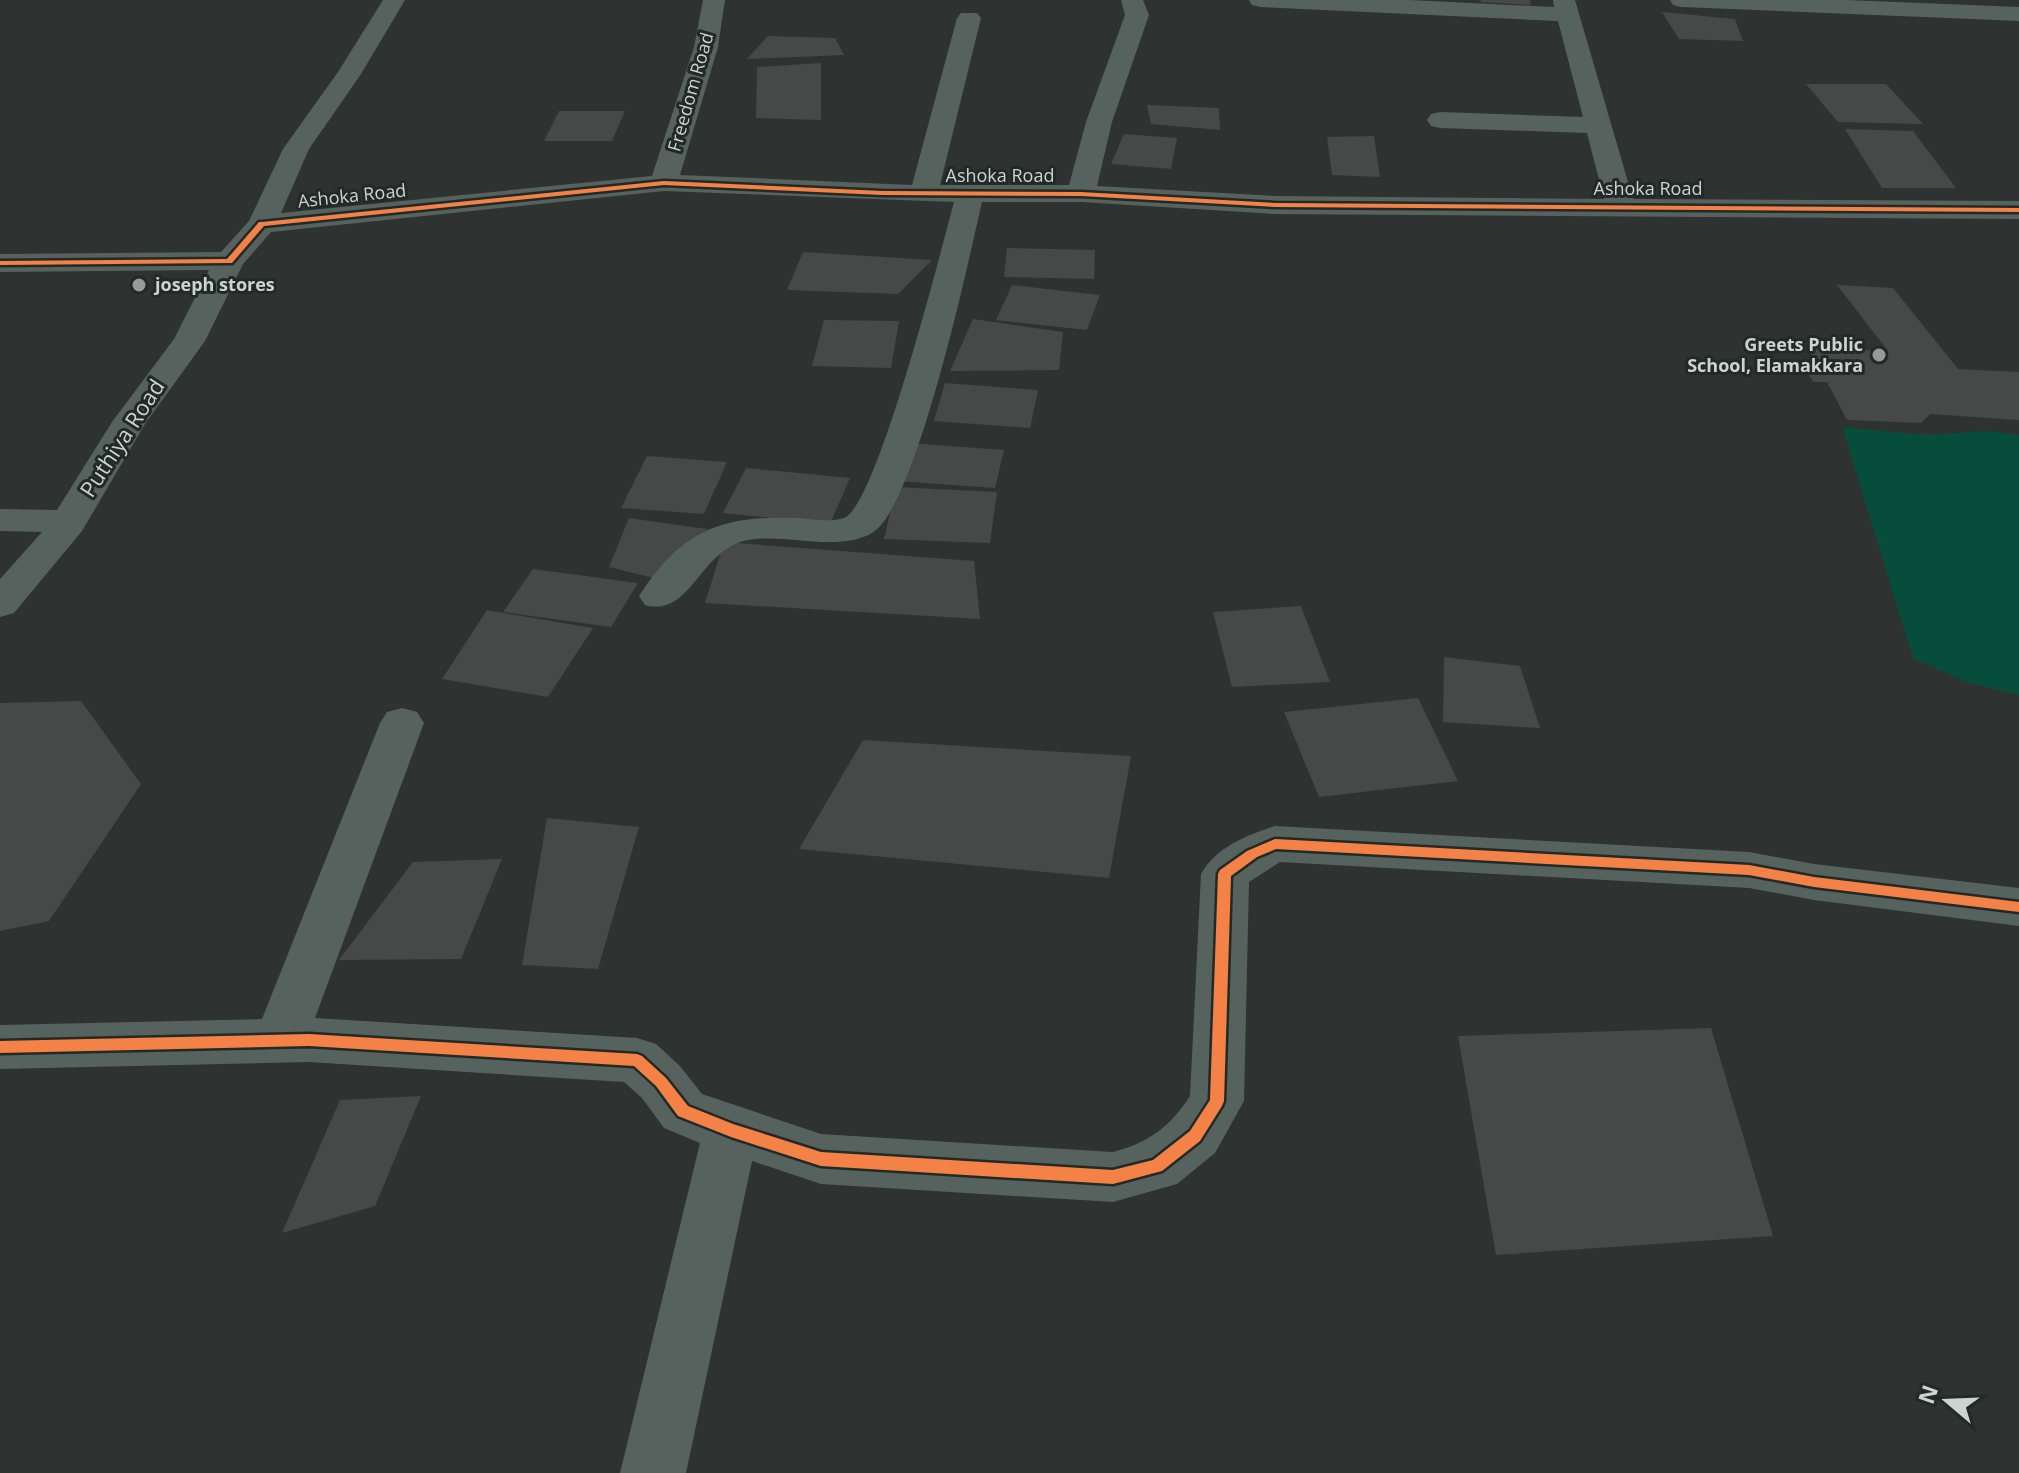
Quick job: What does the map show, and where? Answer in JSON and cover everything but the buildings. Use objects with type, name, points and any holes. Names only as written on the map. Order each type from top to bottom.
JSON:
[{"type":"street","points":[[0,263],[229,261],[262,224],[296,149],[349,74],[394,0]]},
{"type":"street","name":"Freedom Road","points":[[664,183],[706,47],[714,0]]},
{"type":"street","points":[[1081,194],[1099,122],[1137,15],[1132,0]]},
{"type":"street","points":[[1260,0],[1565,7],[1621,207]]},
{"type":"street","points":[[1681,0],[2019,14]]},
{"type":"street","points":[[924,193],[969,18]]},
{"type":"street","points":[[1440,120],[1597,125]]},
{"type":"street","name":"Ashoka Road","points":[[262,224],[664,183],[924,193],[1081,194],[1275,205],[2019,210]]},
{"type":"street","points":[[659,596],[710,542],[733,531],[832,532],[863,524],[878,507],[916,397],[970,193]]},
{"type":"street","name":"Puthiya Road","points":[[0,604],[68,521],[129,422],[189,341],[229,261]]},
{"type":"street","points":[[0,520],[68,521]]},
{"type":"street","points":[[280,1041],[402,723]]},
{"type":"street","points":[[0,1047],[309,1040],[637,1060],[661,1082],[683,1111],[821,1159],[1113,1177],[1157,1166],[1195,1136],[1217,1101],[1225,874],[1252,854],[1275,844],[1749,870],[1814,882],[2019,907]]},
{"type":"street","points":[[653,1473],[731,1130]]},
{"type":"green space","points":[[1842,427],[1926,435],[1988,431],[2019,435],[2019,695],[1966,682],[1913,658]]},
{"type":"cycle path","points":[[0,263],[229,261],[262,224],[664,183],[882,193],[1081,194],[1275,205],[2019,210]]},
{"type":"cycle path","points":[[0,1047],[309,1040],[637,1060],[661,1082],[683,1111],[821,1159],[1113,1177],[1157,1166],[1195,1136],[1217,1101],[1225,874],[1252,854],[1275,844],[1749,870],[1814,882],[2019,907]]},
{"type":"place","name":"joseph stores","points":[[139,285]]},
{"type":"place","name":"Greets Public School, Elamakkara","points":[[1879,355]]}]
